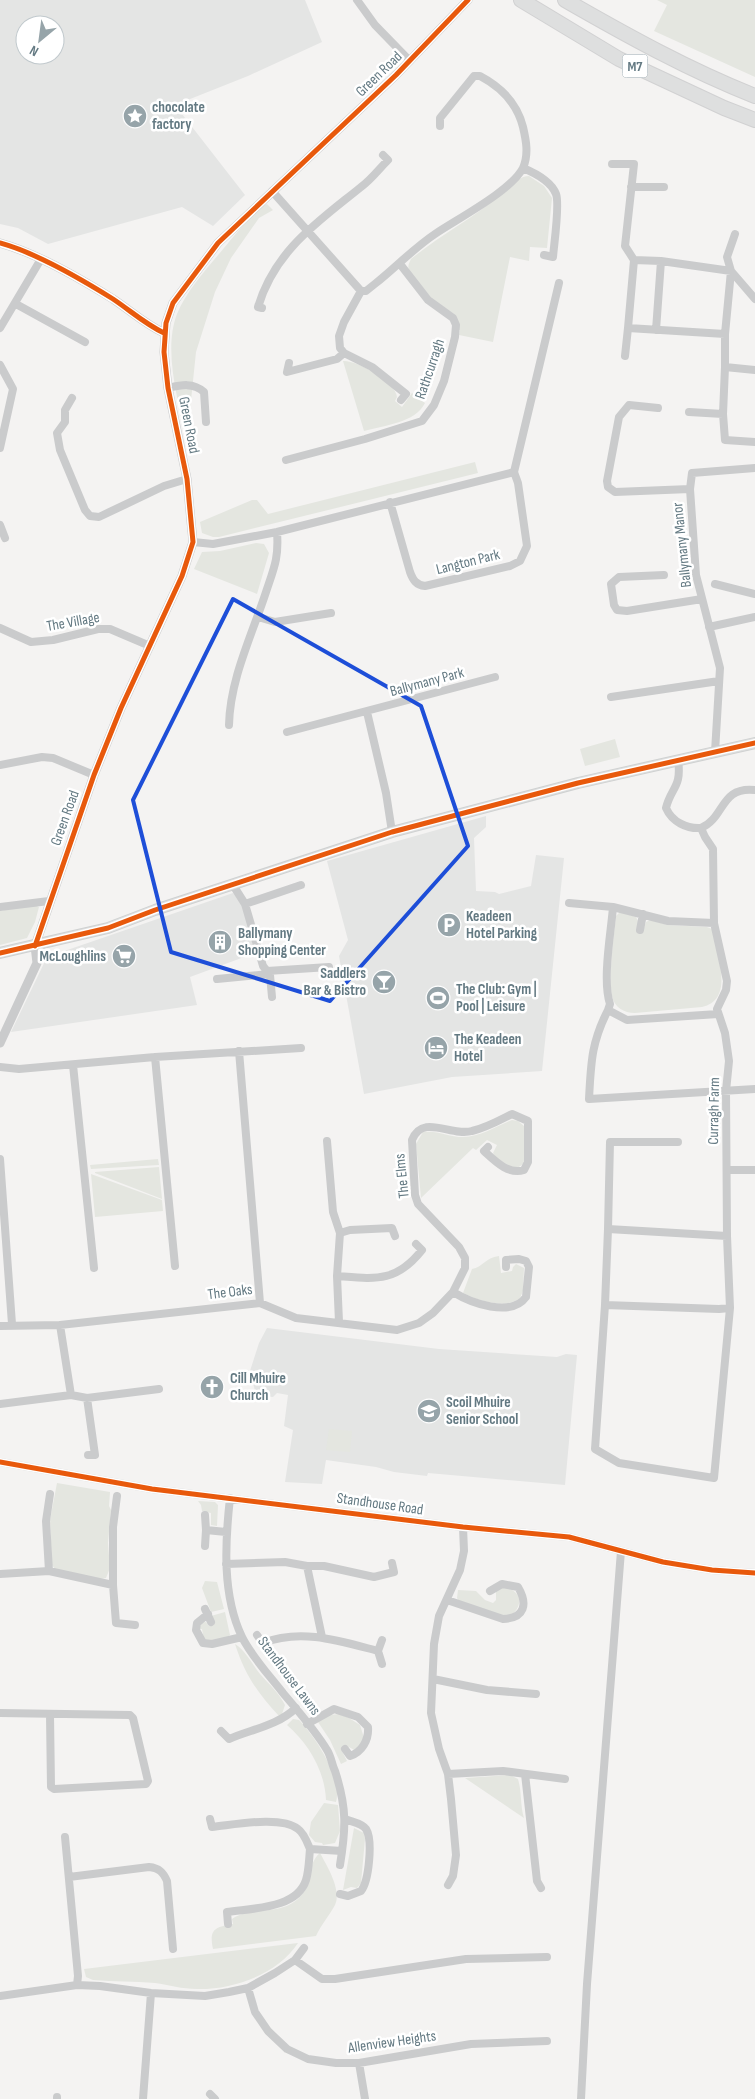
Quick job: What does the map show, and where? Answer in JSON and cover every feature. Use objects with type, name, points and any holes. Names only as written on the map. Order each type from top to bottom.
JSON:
[{"type":"highway","name":"M7","points":[[521,0],[619,59],[724,108],[755,120]]},
{"type":"highway","name":"M7","points":[[565,0],[632,38],[755,96]]},
{"type":"main road","points":[[0,953],[108,928],[155,910],[392,832],[578,783],[755,743]]},
{"type":"street","points":[[357,0],[375,25],[410,60]]},
{"type":"street","name":"Green Road","points":[[0,1043],[37,963],[35,946],[94,775],[182,576],[193,542],[187,480],[168,388],[164,352],[164,333],[173,302],[207,255],[410,60],[468,0]]},
{"type":"street","points":[[289,363],[287,372],[337,359],[344,353],[340,348],[340,336],[344,322],[361,291],[371,287],[435,234],[466,216],[491,198],[515,178],[522,168],[527,145],[521,120],[514,105],[503,92],[480,76],[474,76],[440,118],[440,126]]},
{"type":"street","points":[[262,308],[258,307],[262,294],[279,264],[308,230],[363,186],[388,160]]},
{"type":"street","points":[[612,164],[634,164],[625,246],[634,260],[625,356]]},
{"type":"street","points":[[522,168],[545,180],[556,194],[553,257],[544,255]]},
{"type":"street","points":[[632,187],[664,187]]},
{"type":"street","points":[[272,191],[361,291]]},
{"type":"street","points":[[735,234],[728,257],[731,271],[725,334],[723,414],[725,440],[755,442]]},
{"type":"street","points":[[0,243],[41,259],[113,300],[148,325],[164,333]]},
{"type":"street","points":[[0,328],[41,259]]},
{"type":"street","points":[[634,260],[661,261],[731,271],[755,299]]},
{"type":"street","points":[[656,330],[661,261]]},
{"type":"street","name":"Rathcurragh","points":[[286,460],[422,420],[434,405],[444,380],[455,337],[456,325],[453,318],[447,312],[428,300],[400,264]]},
{"type":"street","name":"Langton Park","points":[[390,502],[410,572],[414,581],[425,586],[520,561],[526,546],[518,483],[514,472],[559,283]]},
{"type":"street","points":[[16,304],[85,342]]},
{"type":"street","points":[[628,328],[725,334]]},
{"type":"street","name":"Rathcurragh","points":[[344,353],[385,376],[406,394],[401,400]]},
{"type":"street","points":[[0,365],[13,389],[0,448]]},
{"type":"street","points":[[725,367],[755,370]]},
{"type":"street","points":[[168,388],[182,384],[204,392],[206,422]]},
{"type":"street","points":[[72,398],[65,410],[65,422],[57,433],[60,450],[85,510],[92,517],[99,516],[164,486],[187,480]]},
{"type":"street","name":"Ballymany Manor","points":[[658,408],[629,405],[623,410],[619,417],[607,480],[608,487],[616,492],[690,489]]},
{"type":"street","points":[[689,412],[723,414]]},
{"type":"street","name":"Ballymany Manor","points":[[715,752],[720,668],[696,576],[690,489],[692,473],[755,468]]},
{"type":"street","points":[[193,542],[213,544],[277,532],[514,472]]},
{"type":"street","points":[[229,725],[230,704],[243,658],[278,553],[277,532]]},
{"type":"street","name":"Ballymany Manor","points":[[664,575],[618,577],[611,584],[614,606],[617,610],[627,611],[702,599]]},
{"type":"street","name":"Ballymany Manor","points":[[715,584],[755,594]]},
{"type":"street","points":[[258,617],[275,622],[331,613]]},
{"type":"street","points":[[709,627],[755,617]]},
{"type":"street","name":"The Village","points":[[0,628],[31,642],[53,640],[98,629],[110,629],[150,646]]},
{"type":"street","name":"Ballymany Park","points":[[287,732],[495,678]]},
{"type":"street","points":[[611,697],[719,681]]},
{"type":"street","points":[[367,712],[386,793],[392,832]]},
{"type":"street","points":[[0,765],[42,756],[53,758],[94,775]]},
{"type":"street","points":[[678,760],[679,778],[666,808],[668,815],[675,821],[695,828],[701,828],[714,819],[721,805],[729,797],[739,791],[755,790]]},
{"type":"street","points":[[608,1010],[627,1020],[718,1014],[717,1009],[726,990],[727,981],[714,923],[713,849],[701,828]]},
{"type":"street","points":[[233,884],[245,904],[263,966],[268,973],[272,997]]},
{"type":"street","points":[[245,904],[301,885]]},
{"type":"street","points":[[0,907],[49,901]]},
{"type":"street","points":[[569,903],[613,907],[668,921],[714,923]]},
{"type":"street","points":[[613,907],[608,959],[608,997],[610,1004],[599,1027],[591,1053],[589,1099],[755,1089]]},
{"type":"street","points":[[640,930],[643,914]]},
{"type":"street","points":[[217,979],[329,967]]},
{"type":"street","name":"Curragh Farm","points":[[605,1305],[595,1450],[619,1463],[714,1478],[730,1308],[727,1236],[726,1091],[729,1061],[725,1033],[718,1014]]},
{"type":"street","points":[[0,1067],[19,1069],[238,1051],[301,1048]]},
{"type":"street","name":"The Oaks","points":[[0,1326],[12,1324],[60,1325],[260,1303],[238,1051]]},
{"type":"street","points":[[155,1058],[175,1266]]},
{"type":"street","points":[[73,1065],[94,1268]]},
{"type":"street","name":"The Elms","points":[[260,1303],[296,1318],[398,1330],[419,1322],[433,1313],[453,1292],[465,1268],[465,1258],[460,1247],[418,1204],[412,1140],[415,1132],[420,1128],[428,1127],[471,1132],[512,1114],[528,1121],[528,1162],[524,1170],[510,1170],[498,1164],[484,1151],[488,1147]]},
{"type":"street","points":[[327,1141],[333,1212],[340,1233],[337,1276],[339,1322]]},
{"type":"street","points":[[678,1142],[610,1142],[605,1305],[730,1308]]},
{"type":"street","points":[[0,1159],[12,1324]]},
{"type":"street","points":[[727,1170],[755,1170]]},
{"type":"street","points":[[340,1233],[350,1230],[392,1228],[395,1236]]},
{"type":"street","points":[[608,1229],[727,1236]]},
{"type":"street","points":[[337,1276],[376,1278],[391,1276],[414,1261],[422,1250],[416,1244]]},
{"type":"street","points":[[453,1292],[468,1301],[481,1304],[504,1307],[516,1306],[526,1297],[529,1267],[526,1261],[520,1259],[506,1260],[506,1267]]},
{"type":"street","points":[[60,1325],[71,1394]]},
{"type":"street","points":[[0,1404],[71,1394],[86,1398],[159,1388]]},
{"type":"street","points":[[86,1398],[95,1455],[88,1456]]},
{"type":"street","name":"Standhouse Road","points":[[0,1462],[152,1489],[463,1528],[569,1537],[663,1562],[712,1570],[755,1573]]},
{"type":"street","points":[[49,1571],[46,1520],[50,1494]]},
{"type":"street","points":[[117,1496],[113,1527],[113,1585],[116,1623],[135,1626]]},
{"type":"street","name":"Standhouse Lawns","points":[[230,1498],[226,1532],[226,1564],[231,1603],[242,1637],[265,1671],[328,1751],[345,1810],[340,1865]]},
{"type":"street","points":[[205,1514],[205,1546]]},
{"type":"street","points":[[448,1885],[453,1876],[456,1855],[448,1774],[439,1749],[431,1712],[434,1644],[439,1616],[460,1570],[464,1551],[463,1528]]},
{"type":"street","points":[[206,1530],[226,1532]]},
{"type":"street","points":[[581,2099],[588,1975],[621,1551]]},
{"type":"street","points":[[226,1564],[285,1562],[307,1566],[324,1566],[374,1577],[394,1572],[392,1563]]},
{"type":"street","points":[[307,1566],[322,1637]]},
{"type":"street","points":[[0,1574],[49,1571],[113,1585]]},
{"type":"street","points":[[447,1600],[504,1619],[518,1616],[523,1608],[524,1601],[518,1587],[502,1584],[490,1591]]},
{"type":"street","points":[[208,1615],[197,1623],[196,1630],[203,1643],[212,1644],[242,1637]]},
{"type":"street","points":[[258,1635],[265,1646],[280,1636],[322,1637],[378,1651]]},
{"type":"street","points":[[382,1640],[378,1651],[382,1664]]},
{"type":"street","points":[[433,1679],[488,1690],[536,1694]]},
{"type":"street","points":[[221,1731],[229,1739],[268,1726],[287,1716],[296,1708]]},
{"type":"street","points":[[307,1724],[334,1709],[358,1717],[368,1727],[366,1741],[357,1754],[350,1756],[345,1749]]},
{"type":"street","points":[[0,1713],[130,1716],[148,1781],[146,1784],[54,1789],[51,1787],[50,1715]]},
{"type":"street","points":[[448,1774],[503,1771],[565,1779]]},
{"type":"street","points":[[525,1774],[528,1813],[538,1881],[541,1888]]},
{"type":"street","points":[[210,1819],[212,1827],[269,1822],[291,1824],[300,1830],[310,1849],[306,1880],[301,1891],[286,1901],[272,1905],[227,1912],[228,1924]]},
{"type":"street","points":[[340,1894],[348,1896],[361,1891],[365,1883],[368,1867],[368,1833],[363,1826],[345,1819]]},
{"type":"street","points":[[65,1837],[78,1976],[77,1985]]},
{"type":"street","points":[[310,1849],[342,1851]]},
{"type":"street","points":[[69,1877],[149,1867],[157,1868],[163,1873],[167,1881],[174,1949]]},
{"type":"street","points":[[0,1996],[77,1985],[151,1993],[205,1996],[248,1988],[295,1960],[304,1948]]},
{"type":"street","points":[[295,1960],[322,1979],[335,1980],[466,1959],[547,1957]]},
{"type":"street","name":"Allenview Heights","points":[[248,1988],[255,2012],[268,2031],[287,2049],[308,2059],[336,2063],[359,2063],[471,2044],[547,2041]]},
{"type":"street","points":[[143,2099],[151,1993]]},
{"type":"street","points":[[359,2063],[365,2099]]},
{"type":"highlighted area","points":[[233,599],[421,706],[468,846],[330,1001],[171,952],[133,800]]},
{"type":"shaded area","points":[[0,0],[305,0],[322,42],[248,76],[175,105],[245,195],[213,226],[182,207],[48,244],[18,228],[0,224]]},
{"type":"shaded area","points":[[657,0],[755,0],[755,77],[654,31],[667,5]]},
{"type":"shaded area","points":[[529,176],[544,186],[552,198],[547,248],[530,247],[529,261],[510,257],[493,342],[459,335],[460,330],[457,330],[457,320],[454,314],[433,300],[410,271],[408,266],[410,261],[489,204],[517,180]]},
{"type":"shaded area","points":[[267,204],[273,210],[259,218],[231,258],[215,292],[196,352],[187,439],[173,376],[171,344],[177,314],[186,297],[205,271],[256,211]]},
{"type":"shaded area","points":[[343,361],[366,368],[383,379],[395,391],[397,397],[395,401],[402,407],[412,393],[425,403],[420,410],[407,419],[364,431]]},
{"type":"shaded area","points":[[475,462],[478,473],[219,537],[202,533],[200,522],[252,500],[257,500],[268,514]]},
{"type":"shaded area","points":[[256,543],[264,544],[269,553],[257,594],[194,569],[202,552],[220,551]]},
{"type":"shaded area","points":[[615,739],[620,757],[585,766],[580,749]]},
{"type":"shaded area","points":[[486,816],[486,827],[474,838],[476,891],[499,894],[531,886],[536,855],[564,858],[542,1071],[452,1077],[364,1094],[339,956],[348,940],[327,861]]},
{"type":"shaded area","points":[[233,893],[241,897],[255,953],[190,977],[197,1005],[11,1032],[47,957]]},
{"type":"shaded area","points":[[32,904],[39,907],[35,922],[27,938],[0,945],[0,911]]},
{"type":"shaded area","points":[[620,912],[636,917],[643,931],[646,922],[650,920],[668,925],[707,927],[712,929],[720,962],[721,985],[718,995],[712,1002],[702,1007],[635,1013],[623,1011],[617,1006],[612,996],[611,978],[616,916]]},
{"type":"shaded area","points":[[512,1120],[518,1121],[524,1126],[524,1162],[521,1166],[512,1168],[503,1164],[493,1153],[497,1145],[487,1140],[476,1150],[473,1148],[421,1198],[416,1144],[423,1132],[469,1137]]},
{"type":"shaded area","points":[[158,1159],[159,1165],[91,1169],[90,1165]]},
{"type":"shaded area","points":[[159,1167],[162,1199],[95,1173],[95,1172]]},
{"type":"shaded area","points":[[91,1174],[162,1200],[163,1211],[95,1217]]},
{"type":"shaded area","points":[[499,1256],[501,1273],[512,1271],[516,1264],[524,1268],[523,1291],[520,1298],[514,1302],[499,1304],[483,1301],[463,1293],[472,1269]]},
{"type":"shaded area","name":"Scoil Mhuire Senior School","points":[[267,1328],[439,1349],[557,1357],[566,1354],[577,1355],[565,1485],[428,1473],[427,1476],[326,1460],[322,1484],[285,1482],[293,1430],[284,1426],[288,1395],[277,1393],[273,1397],[256,1395],[250,1371],[259,1343]]},
{"type":"shaded area","points":[[329,1429],[352,1431],[350,1452],[326,1450]]},
{"type":"shaded area","points":[[57,1483],[110,1492],[109,1506],[111,1510],[108,1543],[110,1568],[106,1578],[100,1579],[61,1571],[55,1569],[52,1565],[50,1520]]},
{"type":"shaded area","points":[[198,1501],[215,1502],[218,1505],[217,1526],[211,1525],[211,1513],[202,1511]]},
{"type":"shaded area","points":[[205,1581],[217,1582],[224,1609],[211,1612],[202,1588]]},
{"type":"shaded area","points":[[502,1588],[514,1591],[519,1599],[517,1609],[507,1618],[459,1601],[457,1598],[458,1590],[476,1591],[485,1600],[493,1603],[496,1600],[496,1590]]},
{"type":"shaded area","points":[[225,1612],[230,1635],[225,1639],[204,1640],[202,1629],[199,1629],[200,1623],[206,1622],[209,1626],[214,1623],[211,1616]]},
{"type":"shaded area","points":[[235,1644],[246,1654],[283,1701],[285,1705],[282,1714],[279,1716],[252,1683]]},
{"type":"shaded area","points":[[339,1714],[360,1725],[364,1738],[356,1751],[347,1746],[341,1749],[347,1761],[341,1764],[330,1740],[318,1722],[328,1715]]},
{"type":"shaded area","points":[[293,1719],[299,1720],[313,1736],[326,1758],[335,1782],[336,1802],[326,1800],[319,1768],[314,1758],[302,1740],[287,1725]]},
{"type":"shaded area","points":[[510,1775],[518,1779],[524,1818],[465,1778]]},
{"type":"shaded area","points":[[324,1803],[338,1805],[340,1831],[335,1843],[323,1845],[322,1843],[315,1842],[309,1835],[311,1822]]},
{"type":"shaded area","points":[[354,1828],[364,1833],[365,1839],[361,1883],[357,1888],[351,1887],[343,1890]]},
{"type":"shaded area","points":[[320,1853],[333,1878],[337,1899],[316,1936],[213,1949],[212,1937],[214,1930],[221,1926],[233,1924],[232,1919],[235,1917],[280,1908],[297,1900],[307,1887],[313,1862]]},
{"type":"shaded area","points":[[298,1943],[279,1963],[254,1978],[225,1987],[211,1989],[181,1988],[155,1983],[93,1980],[86,1977],[84,1969]]},
{"type":"cycle path","points":[[35,946],[94,775],[121,708],[182,576],[193,542],[187,479],[168,388],[164,352],[166,323],[173,303],[218,243],[396,75],[468,0]]},
{"type":"cycle path","points":[[0,243],[29,253],[73,275],[164,333]]},
{"type":"cycle path","points":[[0,953],[108,928],[155,910],[392,832],[578,783],[755,743]]},
{"type":"cycle path","points":[[0,1462],[152,1489],[463,1527],[569,1537],[663,1562],[712,1570],[755,1573]]},
{"type":"place","name":"chocolate factory","points":[[135,116]]},
{"type":"place","name":"Keadeen Hotel Parking","points":[[449,925]]},
{"type":"place","name":"Ballymany Shopping Center","points":[[220,942]]},
{"type":"place","name":"McLoughlins","points":[[124,956]]},
{"type":"place","name":"Saddlers Bar & Bistro","points":[[384,982]]},
{"type":"place","name":"The Club: Gym | Pool | Leisure","points":[[438,998]]},
{"type":"place","name":"The Keadeen Hotel","points":[[436,1048]]},
{"type":"place","name":"Cill Mhuire Church","points":[[212,1387]]},
{"type":"place","name":"Scoil Mhuire Senior School","points":[[429,1411]]}]
